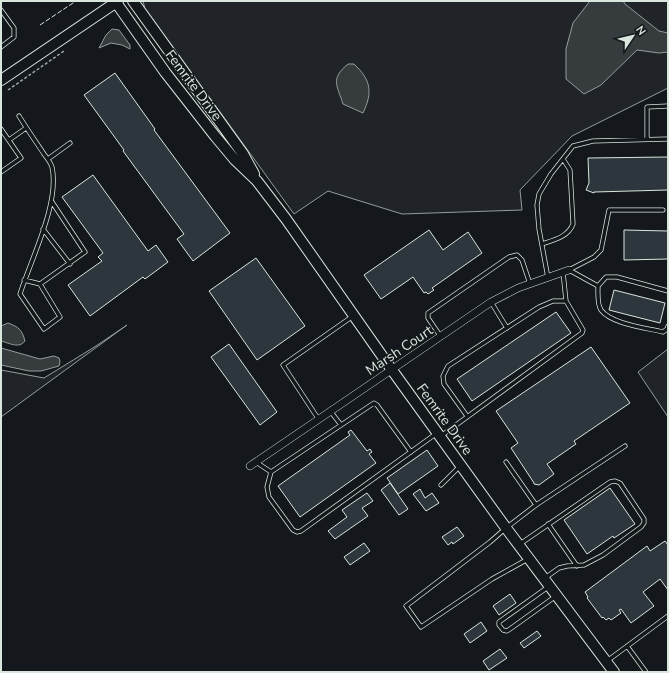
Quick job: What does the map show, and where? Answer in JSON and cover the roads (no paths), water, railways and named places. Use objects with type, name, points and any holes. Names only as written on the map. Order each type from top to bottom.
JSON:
[{"type":"street","name":"Femrite Drive","points":[[116,1],[166,72],[215,136],[235,160],[257,181],[286,219],[392,370],[506,528],[614,672]]},
{"type":"street","points":[[1,80],[116,1]]},
{"type":"street","name":"Femrite Drive","points":[[133,1],[243,154],[257,181]]},
{"type":"street","name":"Marsh Court","points":[[253,464],[332,412],[491,302],[530,284],[566,271]]},
{"type":"lane","points":[[1,10],[14,28],[14,37],[1,47]]},
{"type":"lane","points":[[647,140],[647,107],[668,106]]},
{"type":"lane","points":[[19,116],[52,166],[52,202],[24,280],[20,294],[44,329],[60,317],[40,284],[24,280]]},
{"type":"lane","points":[[9,140],[26,128]]},
{"type":"lane","points":[[1,129],[21,158],[1,172]]},
{"type":"lane","points":[[548,278],[537,205],[539,194],[551,174],[573,146],[593,141],[668,139]]},
{"type":"lane","points":[[48,159],[70,143]]},
{"type":"lane","points":[[542,244],[564,236],[570,230],[572,224],[570,170],[563,159]]},
{"type":"lane","points":[[40,284],[85,252],[52,202]]},
{"type":"lane","points":[[566,271],[594,256],[601,250],[609,210],[663,210]]},
{"type":"lane","points":[[43,229],[70,264]]},
{"type":"lane","points":[[442,336],[428,318],[428,313],[509,257],[517,255],[522,260],[530,284]]},
{"type":"lane","points":[[566,271],[598,286]]},
{"type":"lane","points":[[411,452],[378,405],[370,405],[272,472],[267,487],[268,496],[293,530],[297,532],[300,531],[411,452],[467,416],[582,333],[583,330],[581,325],[566,301],[566,271]]},
{"type":"lane","points":[[668,291],[617,277],[606,277],[598,286],[598,299],[601,310],[608,317],[634,326],[663,332],[668,326]]},
{"type":"lane","points":[[467,416],[444,384],[443,376],[448,366],[539,307],[553,301],[566,301]]},
{"type":"lane","points":[[491,302],[507,328]]},
{"type":"lane","points":[[319,420],[283,365],[354,315]]},
{"type":"lane","points":[[332,412],[341,425]]},
{"type":"lane","points":[[529,558],[492,579],[420,627],[406,606],[536,505],[625,446]]},
{"type":"lane","points":[[506,462],[536,505]]},
{"type":"lane","points":[[253,464],[272,472]]},
{"type":"lane","points":[[441,485],[461,465]]},
{"type":"lane","points":[[519,544],[610,482],[615,481],[620,483],[644,519],[644,523],[603,555],[584,565],[559,568],[547,582],[499,622],[499,625],[503,630],[507,631],[557,596]]},
{"type":"lane","points":[[548,524],[577,566]]},
{"type":"lane","points":[[607,662],[668,616]]},
{"type":"lane","points":[[627,646],[646,672]]}]
